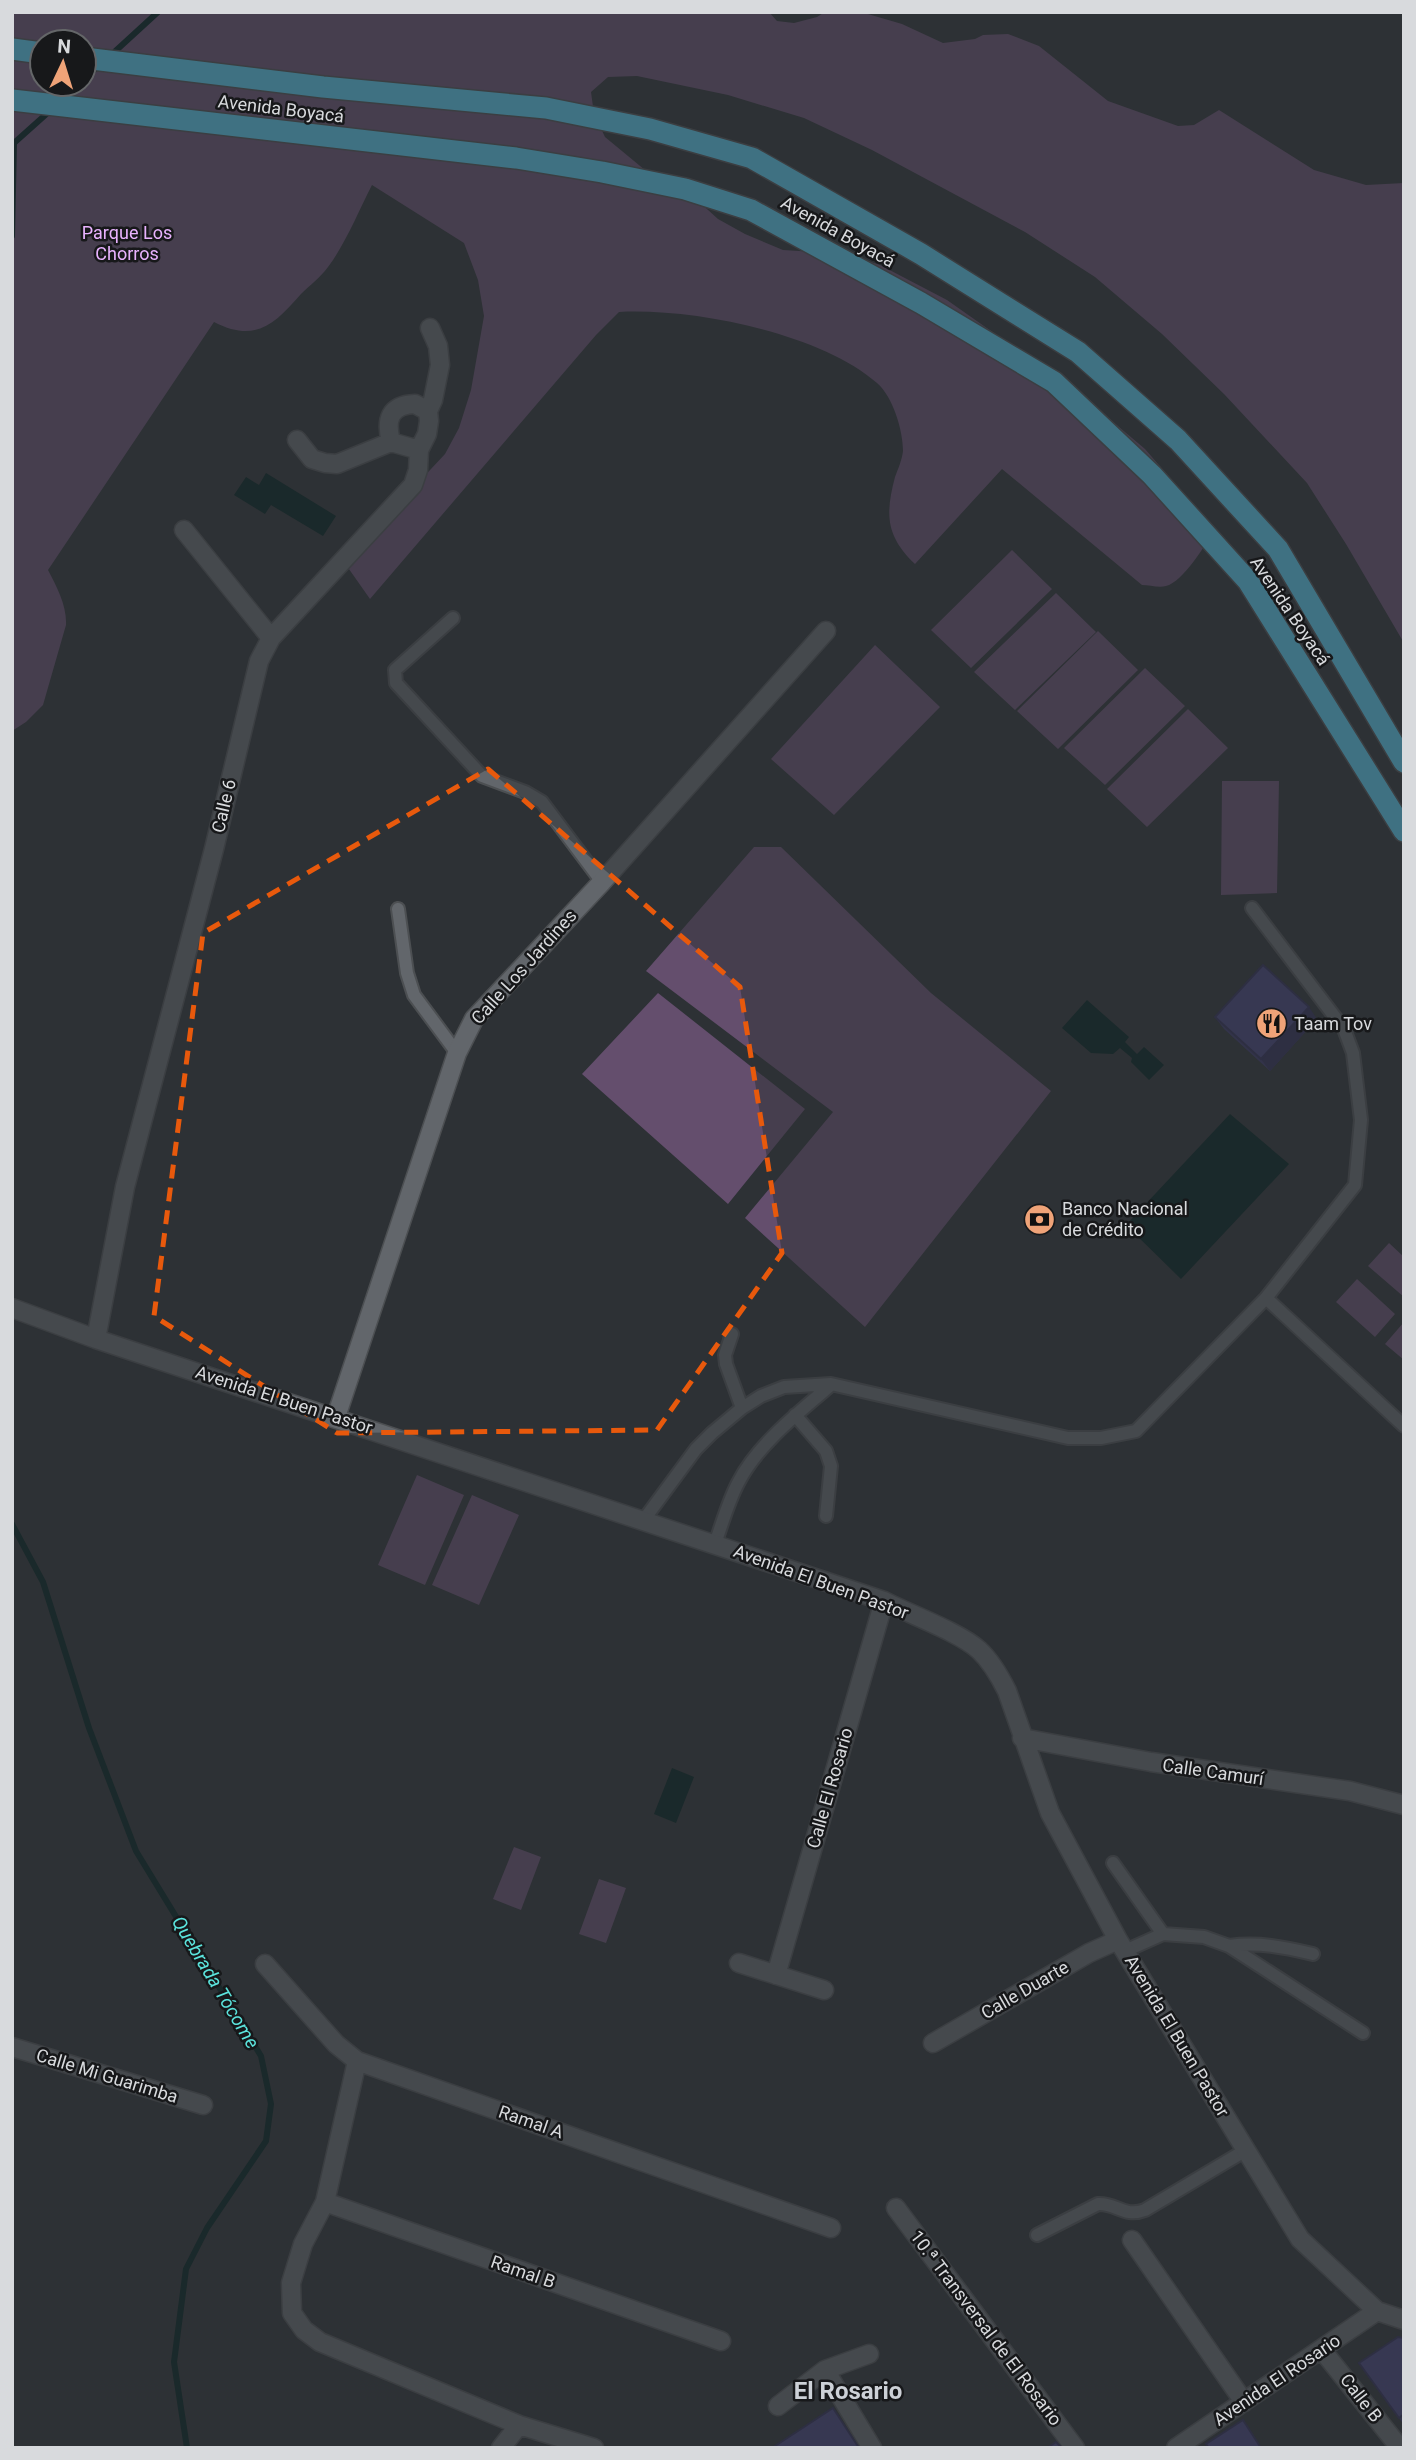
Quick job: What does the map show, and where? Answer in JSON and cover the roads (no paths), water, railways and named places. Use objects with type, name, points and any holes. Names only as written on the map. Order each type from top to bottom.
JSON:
[{"type":"highway","name":"Avenida Boyacá","points":[[98,60],[546,108],[650,129],[752,158],[921,254],[1077,352],[1178,440],[1278,549],[1404,762]]},
{"type":"highway","name":"Avenida Boyacá","points":[[12,100],[516,158],[685,189],[751,210],[921,303],[1054,382],[1152,475],[1248,581],[1404,831]]},
{"type":"street","name":"Calle 6","points":[[96,1339],[125,1187],[214,849],[258,661],[271,638],[412,485],[418,470],[419,450],[427,433],[428,411],[438,382],[440,365],[438,346],[430,328]]},
{"type":"street","points":[[391,442],[387,425],[398,407],[415,404],[428,411]]},
{"type":"street","points":[[297,440],[313,460],[337,464],[391,442],[419,450]]},
{"type":"street","points":[[184,530],[271,638]]},
{"type":"street","name":"Calle Los Jardines","points":[[336,1417],[457,1053],[474,1019],[826,631]]},
{"type":"street","name":"Avenida El Buen Pastor","points":[[12,1308],[96,1339],[884,1601],[979,1650],[999,1676],[1007,1692],[1050,1813],[1122,1946],[1300,2239],[1377,2311],[1404,2320]]},
{"type":"street","name":"Calle El Rosario","points":[[776,1975],[884,1601]]},
{"type":"street","name":"Calle Camurí","points":[[1022,1738],[1152,1762],[1350,1791],[1404,1805]]},
{"type":"street","name":"Calle Duarte","points":[[933,2043],[1089,1953],[1122,1946]]},
{"type":"street","points":[[739,1963],[824,1990]]},
{"type":"street","name":"Ramal A","points":[[265,1964],[336,2043],[357,2061],[831,2228]]},
{"type":"street","name":"Calle Mi Guarimba","points":[[12,2047],[203,2105]]},
{"type":"street","points":[[357,2061],[325,2202],[303,2244],[291,2283],[292,2313],[304,2330],[320,2342],[519,2425],[594,2448]]},
{"type":"street","name":"Ramal B","points":[[325,2202],[721,2341]]},
{"type":"street","name":"10.ª Transversal de El Rosario","points":[[897,2208],[1075,2448]]},
{"type":"street","points":[[1132,2240],[1244,2402]]},
{"type":"street","name":"Avenida El Rosario","points":[[1179,2447],[1377,2311]]},
{"type":"street","name":"Calle B","points":[[1322,2350],[1400,2448]]},
{"type":"street","points":[[778,2406],[825,2370],[869,2354]]},
{"type":"street","points":[[825,2370],[872,2448]]},
{"type":"street","points":[[501,2448],[519,2425]]},
{"type":"lane","points":[[453,618],[396,670],[396,683],[482,776],[525,792],[542,802],[602,881]]},
{"type":"lane","points":[[643,1521],[696,1449],[742,1408],[761,1396],[784,1387],[831,1384],[1068,1438],[1101,1438],[1136,1431],[1266,1298],[1355,1185],[1360,1120],[1353,1053],[1344,1029],[1252,908]]},
{"type":"lane","points":[[398,909],[407,973],[414,995],[457,1053]]},
{"type":"lane","points":[[1266,1298],[1404,1426]]},
{"type":"lane","points":[[732,1334],[725,1355],[742,1408]]},
{"type":"lane","points":[[715,1544],[738,1482],[762,1449],[795,1415],[831,1384]]},
{"type":"lane","points":[[795,1415],[826,1451],[831,1466],[826,1516]]},
{"type":"lane","points":[[1112,1863],[1163,1934]]},
{"type":"lane","points":[[1122,1946],[1163,1934],[1204,1937],[1229,1946],[1363,2033]]},
{"type":"lane","points":[[1229,1946],[1254,1942],[1312,1954]]},
{"type":"lane","points":[[1037,2235],[1098,2204],[1131,2214],[1145,2210],[1246,2150]]},
{"type":"waterway","name":"Quebrada Tócome","points":[[110,56],[158,12]]},
{"type":"waterway","name":"Quebrada Tócome","points":[[12,236],[14,143],[52,109]]},
{"type":"waterway","name":"Quebrada Tócome","points":[[12,1524],[43,1582],[89,1728],[136,1851],[261,2056],[271,2104],[266,2141],[207,2228],[186,2269],[174,2362],[187,2448]]},
{"type":"place","name":"Taam Tov","points":[[1271,1024]]},
{"type":"place","name":"Banco Nacional de Crédito","points":[[1039,1219]]},
{"type":"district","name":"El Rosario","points":[[848,2391]]},
{"type":"park label","name":"Parque Los Chorros","points":[[127,243]]}]
